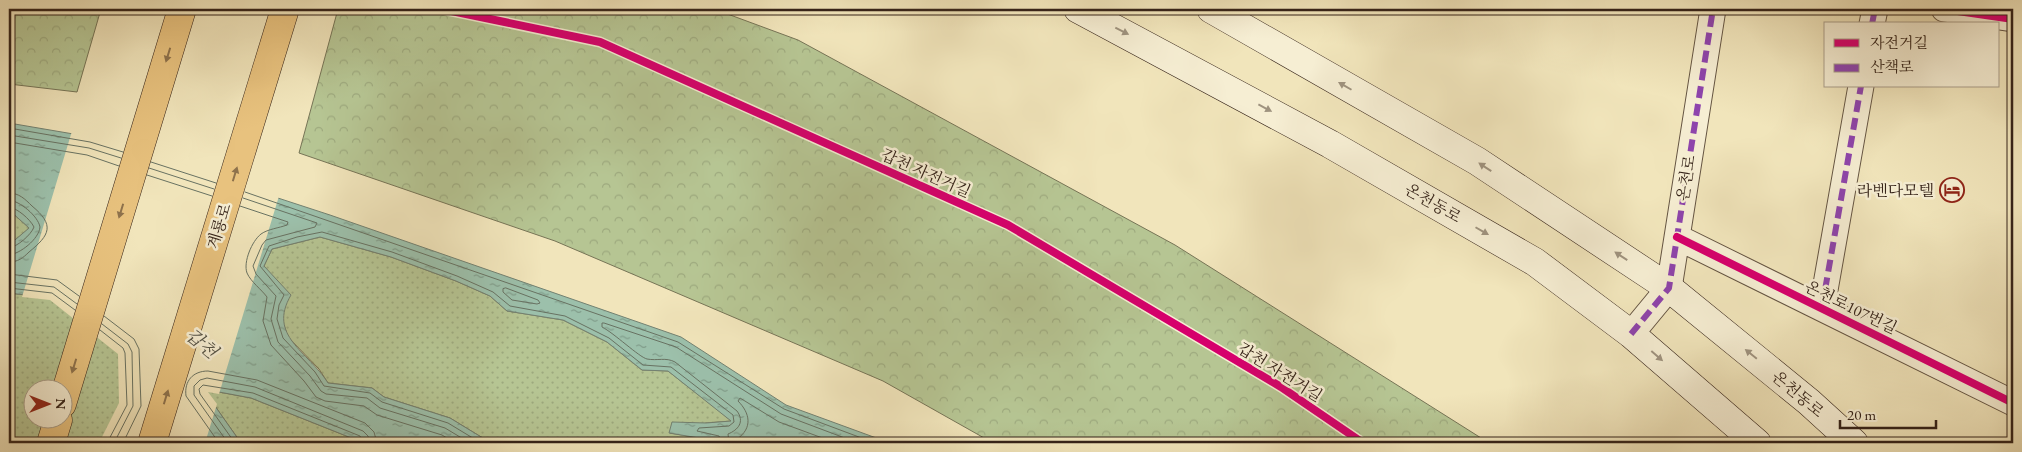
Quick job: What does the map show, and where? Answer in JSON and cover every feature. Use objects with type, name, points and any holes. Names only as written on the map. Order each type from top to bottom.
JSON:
[{"type":"main road","points":[[69,380],[182,9]]},
{"type":"main road","name":"계룡로","points":[[152,443],[285,9]]},
{"type":"main road","name":"온천동로","points":[[1078,9],[1330,144],[1535,262],[1631,334],[1757,443]]},
{"type":"main road","name":"온천동로","points":[[1211,9],[1477,161],[1668,288],[1809,402],[1854,443]]},
{"type":"main road","points":[[50,443],[55,430]]},
{"type":"street","name":"온천로","points":[[1631,334],[1668,288],[1713,9]]},
{"type":"street","points":[[1872,22],[1875,9]]},
{"type":"street","points":[[1944,9],[2013,19]]},
{"type":"street","points":[[1822,307],[1861,88]]},
{"type":"street","name":"온천로107번길","points":[[1677,237],[1822,307],[2013,404]]},
{"type":"green space","points":[[9,9],[101,9],[77,92],[9,84]]},
{"type":"green space","points":[[338,9],[714,9],[798,40],[1175,245],[1489,443],[993,443],[883,381],[555,241],[299,153]]},
{"type":"green space","points":[[9,210],[30,228],[9,245]]},
{"type":"green space","points":[[320,237],[391,257],[456,281],[490,296],[507,311],[563,320],[607,342],[642,370],[668,371],[732,421],[706,423],[670,433],[717,441],[718,443],[491,443],[450,418],[384,397],[372,388],[328,383],[319,369],[288,337],[282,319],[284,306],[264,266],[272,249]]},
{"type":"green space","points":[[9,293],[50,298],[120,352],[122,404],[102,443],[9,443]]},
{"type":"green space","points":[[203,389],[251,398],[364,443],[241,443]]},
{"type":"water","name":"갑천","points":[[9,123],[91,137],[330,215],[681,337],[786,405],[890,443],[718,443],[717,441],[669,433],[672,422],[706,423],[731,421],[668,371],[642,370],[607,342],[563,320],[507,311],[490,296],[456,281],[391,257],[320,237],[272,249],[264,266],[291,295],[285,309],[284,322],[293,342],[328,383],[372,388],[384,397],[450,418],[491,443],[364,443],[251,398],[203,389],[241,443],[102,443],[122,404],[120,352],[51,298],[9,293],[9,245],[29,228],[9,210]]},
{"type":"pier","points":[[72,131],[92,134],[279,196],[219,394],[208,392],[217,404],[205,443],[99,443],[119,403],[118,354],[50,300],[22,297]]},
{"type":"marked path","points":[[1631,334],[1669,288],[1713,9]]},
{"type":"marked path","points":[[1872,22],[1875,9]]},
{"type":"marked path","points":[[1822,307],[1861,88]]},
{"type":"cycle path","name":"갑천 자전거길","points":[[442,9],[600,42],[1008,225],[1281,387],[1363,443]]},
{"type":"cycle path","points":[[1944,9],[2013,19]]},
{"type":"cycle path","points":[[1677,237],[2013,403]]},
{"type":"place","name":"라벤다모텔","points":[[1952,190]]}]
